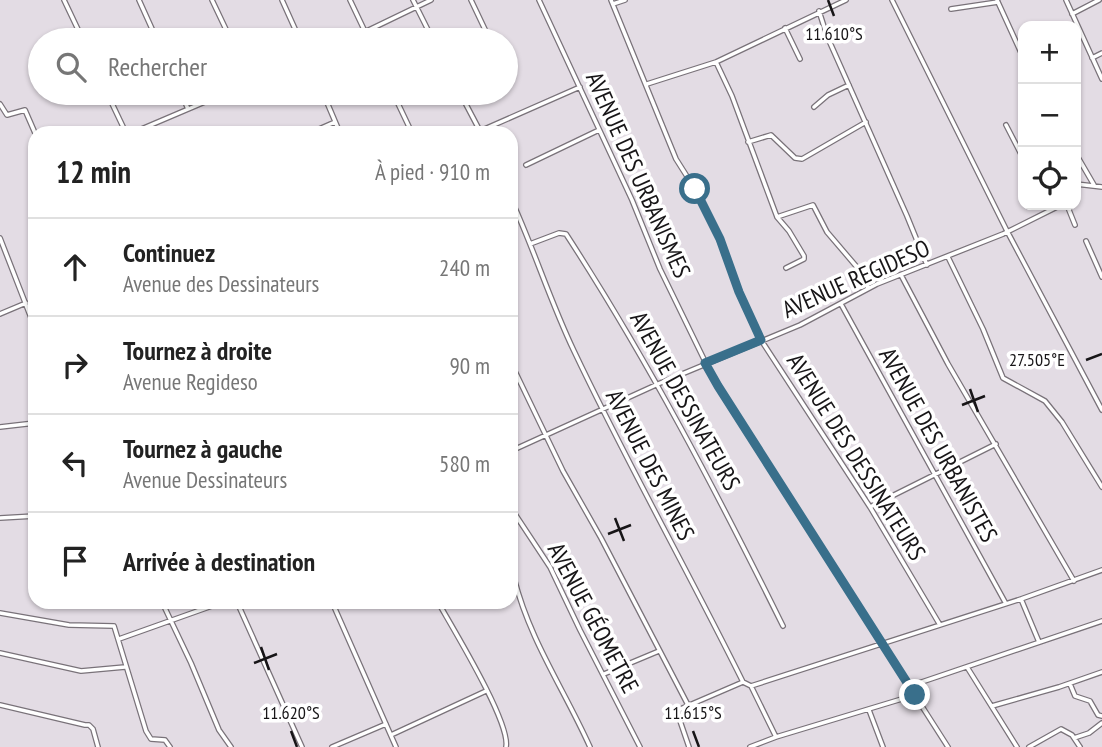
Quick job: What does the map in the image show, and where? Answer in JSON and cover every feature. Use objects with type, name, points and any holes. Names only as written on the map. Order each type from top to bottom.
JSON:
[{"type":"street","points":[[64,0],[77,28]]},
{"type":"street","points":[[139,0],[152,28]]},
{"type":"street","points":[[212,0],[225,28]]},
{"type":"street","points":[[282,0],[295,28]]},
{"type":"street","points":[[350,0],[364,28]]},
{"type":"street","points":[[412,0],[427,28]]},
{"type":"street","points":[[376,28],[431,0]]},
{"type":"street","points":[[471,0],[484,28]]},
{"type":"street","name":"AVENUE DES URBANISMES","points":[[539,0],[705,363]]},
{"type":"street","points":[[612,2],[625,0]]},
{"type":"street","points":[[647,84],[716,62],[846,0]]},
{"type":"street","points":[[892,0],[1007,231],[1102,410]]},
{"type":"street","points":[[1066,0],[1102,79]]},
{"type":"street","points":[[1072,14],[1099,0]]},
{"type":"street","points":[[951,9],[998,1],[1018,46]]},
{"type":"street","name":"AVENUE DES DESSINATEURS","points":[[612,2],[676,159],[695,189],[720,239],[739,292],[761,340],[870,508],[940,625]]},
{"type":"street","points":[[819,11],[827,36],[926,265]]},
{"type":"street","points":[[785,28],[800,60]]},
{"type":"street","points":[[1091,58],[1102,53]]},
{"type":"street","points":[[716,62],[732,96],[777,217],[804,256],[804,259],[786,268]]},
{"type":"street","points":[[814,107],[828,95],[849,85]]},
{"type":"street","points":[[493,126],[580,87]]},
{"type":"street","points":[[0,104],[7,115],[25,110],[32,126]]},
{"type":"street","points":[[113,105],[123,126]]},
{"type":"street","points":[[186,105],[188,109]]},
{"type":"street","points":[[148,126],[198,105]]},
{"type":"street","points":[[328,105],[337,126]]},
{"type":"street","points":[[399,105],[409,126]]},
{"type":"street","points":[[466,105],[477,126]]},
{"type":"street","points":[[326,126],[335,122]]},
{"type":"street","points":[[748,142],[771,135],[795,158],[802,159],[866,122]]},
{"type":"street","points":[[1006,125],[1018,148]]},
{"type":"street","points":[[526,165],[599,130]]},
{"type":"street","points":[[1081,163],[1094,185]]},
{"type":"street","points":[[1081,184],[1102,187]]},
{"type":"street","points":[[777,217],[809,205],[814,206],[827,232],[856,265],[868,288]]},
{"type":"street","name":"AVENUE REGIDESO","points":[[518,448],[705,363],[789,330],[868,288],[948,257],[1050,210]]},
{"type":"street","points":[[1070,210],[1075,225]]},
{"type":"street","name":"AVENUE DES MINES","points":[[518,216],[556,314],[602,410],[743,682]]},
{"type":"street","name":"AVENUE DESSINATEURS","points":[[530,244],[559,233],[566,234],[608,299],[657,384],[714,488],[783,626]]},
{"type":"street","points":[[0,239],[28,309]]},
{"type":"street","points":[[1086,241],[1102,277]]},
{"type":"street","points":[[948,257],[1003,378],[1034,394],[1051,407],[1102,487]]},
{"type":"street","points":[[901,275],[948,364],[1074,581]]},
{"type":"street","points":[[0,314],[26,303]]},
{"type":"street","name":"AVENUE DES URBANISTES","points":[[841,304],[1005,603]]},
{"type":"street","name":"AVENUE DESSINATEURS","points":[[705,363],[948,747]]},
{"type":"street","points":[[518,378],[688,705]]},
{"type":"street","points":[[0,427],[28,424]]},
{"type":"street","points":[[870,508],[996,444]]},
{"type":"street","points":[[0,518],[28,516]]},
{"type":"street","name":"AVENUE GÉOMETRE","points":[[518,519],[550,567],[640,747]]},
{"type":"street","points":[[751,686],[1021,599],[1102,570]]},
{"type":"street","points":[[518,590],[534,640],[590,747]]},
{"type":"street","points":[[1021,599],[1039,642]]},
{"type":"street","points":[[166,609],[217,726],[231,747]]},
{"type":"street","points":[[119,639],[202,609]]},
{"type":"street","points":[[240,609],[302,747]]},
{"type":"street","points":[[335,609],[396,747]]},
{"type":"street","points":[[442,609],[486,691],[506,735],[506,747]]},
{"type":"street","points":[[0,613],[69,625],[113,625],[149,736],[153,740],[166,740],[170,747]]},
{"type":"street","points":[[910,686],[1102,621]]},
{"type":"street","points":[[604,674],[659,651]]},
{"type":"street","points":[[0,653],[81,671],[125,667]]},
{"type":"street","points":[[967,667],[1017,747]]},
{"type":"street","points":[[992,706],[1102,672]]},
{"type":"street","points":[[689,747],[678,715],[679,710],[743,682],[751,686],[776,737]]},
{"type":"street","points":[[1069,683],[1075,696],[1090,701],[1098,715],[1102,716]]},
{"type":"street","points":[[391,735],[486,691]]},
{"type":"street","points":[[750,747],[915,695]]},
{"type":"street","points":[[0,705],[92,727],[98,747]]},
{"type":"street","points":[[869,710],[883,747]]},
{"type":"street","points":[[1074,738],[1089,733],[1102,723]]},
{"type":"street","points":[[332,747],[387,724]]},
{"type":"street","points":[[1029,747],[1061,729],[1074,738],[1080,747]]},
{"type":"route","points":[[695,189],[720,239],[739,292],[761,340],[705,363],[915,695]]}]
